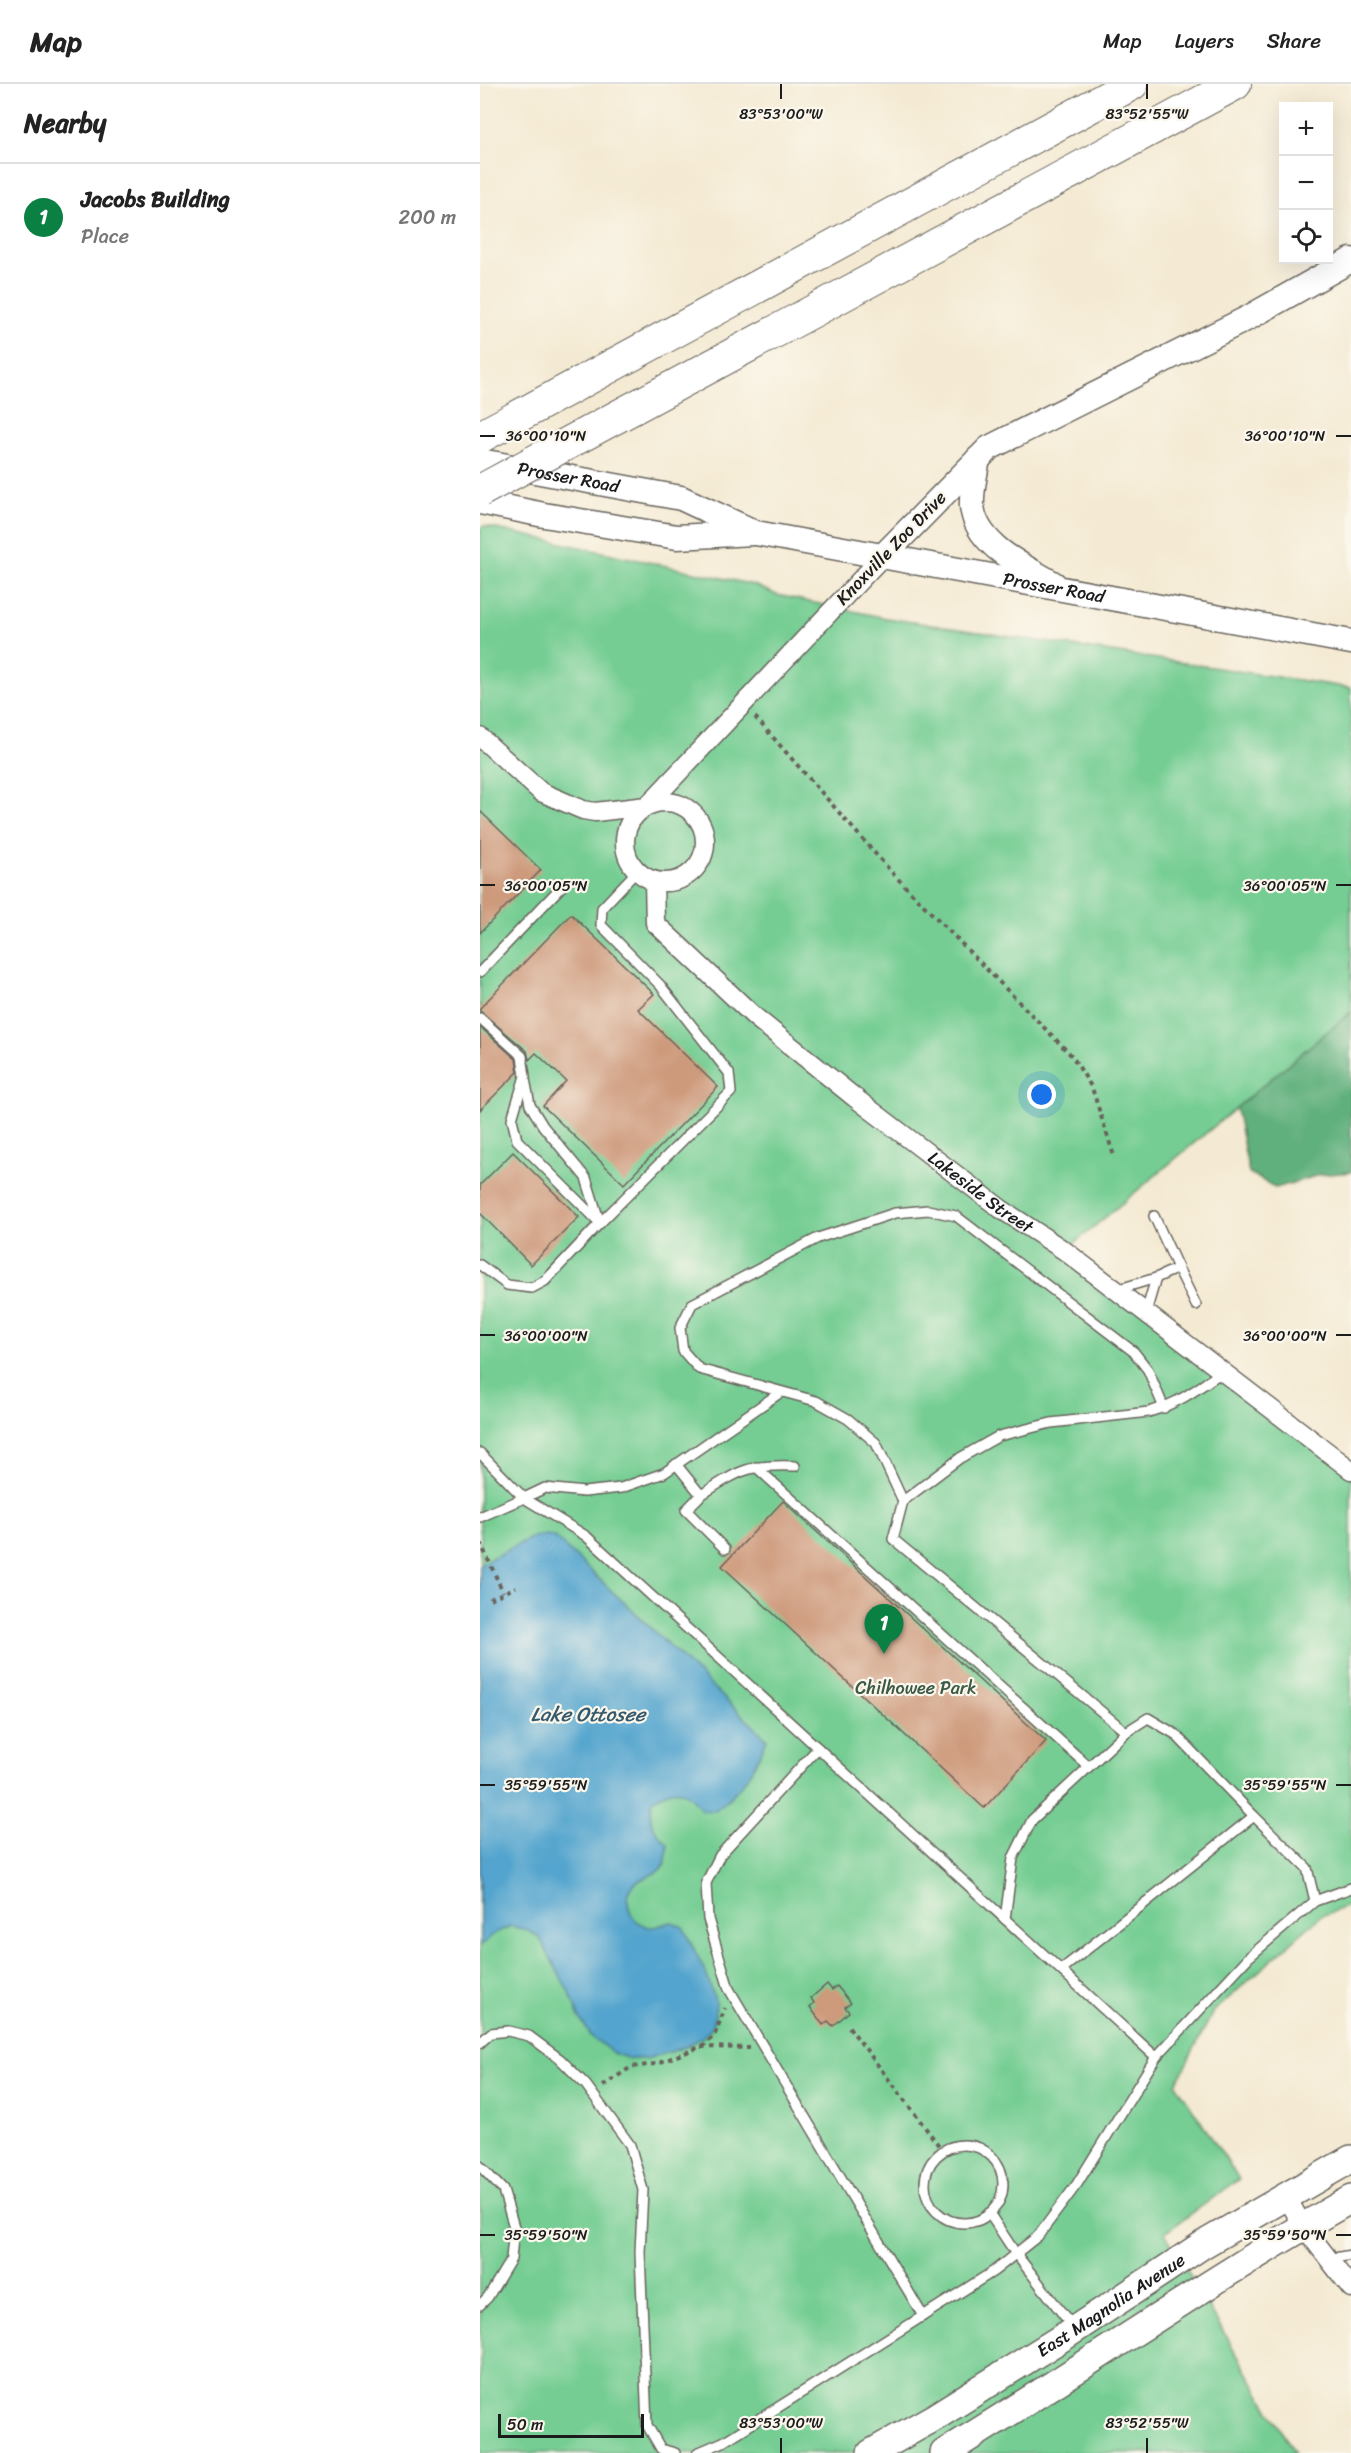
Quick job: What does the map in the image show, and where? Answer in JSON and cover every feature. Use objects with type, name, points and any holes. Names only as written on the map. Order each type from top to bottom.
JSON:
[{"type":"highway","points":[[480,436],[1132,84]]},
{"type":"highway","points":[[480,491],[1235,84]]},
{"type":"main road","name":"East Magnolia Avenue","points":[[871,2453],[935,2417],[1075,2330],[1204,2244],[1351,2159]]},
{"type":"main road","name":"East Magnolia Avenue","points":[[944,2453],[1032,2399],[1225,2273],[1351,2199]]},
{"type":"street","name":"Knoxville Zoo Drive","points":[[647,806],[742,703],[988,448],[1248,318],[1351,260]]},
{"type":"street","points":[[978,459],[972,488],[972,507],[977,525],[989,541],[1010,558],[1069,592]]},
{"type":"street","name":"Prosser Road","points":[[480,461],[681,498],[756,533]]},
{"type":"street","name":"Prosser Road","points":[[480,502],[677,537],[756,533],[1351,642]]},
{"type":"street","points":[[480,737],[541,792],[583,810],[595,812],[647,806],[664,801],[678,804],[690,811],[699,821],[705,834],[705,848],[701,861],[692,872],[681,879],[654,882],[637,872],[626,856],[625,831],[631,819],[647,806]]},
{"type":"street","name":"Lakeside Street","points":[[654,882],[655,923],[754,1017],[1001,1209],[1065,1251],[1351,1470]]},
{"type":"street","points":[[1286,2196],[1303,2226],[1351,2288]]},
{"type":"lane","points":[[480,1265],[507,1285],[532,1288],[545,1281],[600,1222],[731,1092],[729,1073],[660,985],[601,925],[602,908],[637,872]]},
{"type":"lane","points":[[480,972],[562,886]]},
{"type":"lane","points":[[480,1018],[522,1056],[530,1105],[543,1126],[586,1178],[600,1222]]},
{"type":"lane","points":[[525,1077],[512,1119],[517,1140],[600,1222]]},
{"type":"lane","points":[[903,1502],[876,1443],[848,1419],[816,1401],[699,1369],[683,1351],[680,1328],[692,1304],[818,1238],[895,1213],[928,1210],[956,1216],[1134,1352],[1148,1370],[1164,1407]]},
{"type":"lane","points":[[1154,1216],[1196,1305]]},
{"type":"lane","points":[[1116,1290],[1156,1278],[1178,1268]]},
{"type":"lane","points":[[1146,1312],[1156,1278]]},
{"type":"lane","points":[[1126,1732],[893,1539],[903,1502],[960,1458],[999,1436],[1052,1423],[1149,1412],[1174,1405],[1223,1371]]},
{"type":"lane","points":[[480,1517],[545,1488],[584,1492],[621,1488],[664,1473],[781,1392]]},
{"type":"lane","points":[[480,1453],[524,1498],[586,1536],[1156,2057]]},
{"type":"lane","points":[[676,1464],[701,1495]]},
{"type":"lane","points":[[725,1549],[686,1510],[701,1495],[736,1473],[764,1464],[795,1466]]},
{"type":"lane","points":[[756,1467],[1088,1766]]},
{"type":"lane","points":[[1005,1919],[1013,1858],[1032,1821],[1126,1732],[1148,1718],[1175,1734],[1307,1868],[1315,1901]]},
{"type":"lane","points":[[818,1748],[720,1856],[706,1883],[708,1919],[729,1989],[923,2316]]},
{"type":"lane","points":[[1061,1970],[1254,1816]]},
{"type":"lane","points":[[697,2453],[723,2442],[994,2271],[1038,2236],[1077,2184],[1156,2057],[1249,1957],[1315,1901],[1351,1887]]},
{"type":"lane","points":[[480,2043],[491,2033],[508,2031],[529,2036],[560,2059],[593,2094],[630,2145],[643,2190],[640,2252],[647,2425],[658,2451],[675,2453]]},
{"type":"lane","points":[[968,2145],[981,2149],[991,2156],[999,2167],[1002,2186],[997,2204],[978,2220],[953,2221],[942,2216],[927,2196],[925,2184],[927,2171],[933,2160],[943,2151],[955,2146],[968,2145]]},
{"type":"lane","points":[[480,2166],[503,2190],[514,2227],[511,2259],[488,2297],[480,2305]]},
{"type":"lane","points":[[988,2213],[1016,2254],[1075,2330]]},
{"type":"lane","points":[[1329,2259],[1351,2255]]},
{"type":"path","points":[[742,703],[895,876],[1072,1056],[1092,1088],[1114,1156]]},
{"type":"path","points":[[480,1542],[504,1592]]},
{"type":"path","points":[[490,1599],[516,1587]]},
{"type":"path","points":[[593,2094],[631,2067],[656,2064],[700,2047],[715,2034],[729,1989]]},
{"type":"path","points":[[849,2027],[943,2151]]},
{"type":"path","points":[[700,2047],[764,2048]]},
{"type":"green space","name":"Chilhowee Park","points":[[483,526],[754,585],[777,595],[886,618],[1351,688],[1351,1012],[1065,1251],[1351,1470],[1351,1905],[1321,1916],[1213,2012],[1176,2084],[1239,2179],[1165,2233],[1295,2453],[480,2453],[480,529]]},
{"type":"green space","points":[[1351,1012],[1351,1172],[1319,1175],[1276,1188],[1249,1173],[1236,1108]]},
{"type":"water","name":"Lake Ottosee","points":[[546,1535],[556,1538],[767,1739],[746,1779],[714,1811],[702,1810],[691,1797],[680,1791],[668,1792],[653,1800],[651,1820],[668,1845],[666,1860],[659,1870],[632,1887],[628,1901],[631,1914],[641,1924],[647,1926],[654,1927],[672,1922],[683,1927],[706,1973],[716,2003],[711,2028],[702,2038],[685,2047],[646,2059],[630,2059],[613,2053],[591,2036],[539,1937],[527,1930],[511,1926],[495,1933],[480,1946],[480,1564],[533,1537]]},
{"type":"building","points":[[480,811],[541,870],[480,933]]},
{"type":"building","points":[[571,914],[654,994],[638,1009],[718,1087],[624,1184],[543,1106],[566,1081],[536,1053],[529,1060],[527,1051],[480,1011],[480,1008]]},
{"type":"building","points":[[480,1027],[516,1059],[518,1072],[480,1110]]},
{"type":"building","points":[[513,1152],[579,1217],[531,1265],[480,1213],[480,1185]]},
{"type":"building","points":[[783,1501],[1046,1741],[984,1808],[722,1566]]},
{"type":"building","points":[[827,1984],[832,1990],[837,1986],[851,2003],[845,2007],[849,2012],[833,2026],[828,2021],[823,2025],[810,2007],[814,2003],[811,1998]]},
{"type":"place","name":"Jacobs Building","points":[[884,1654]]}]
